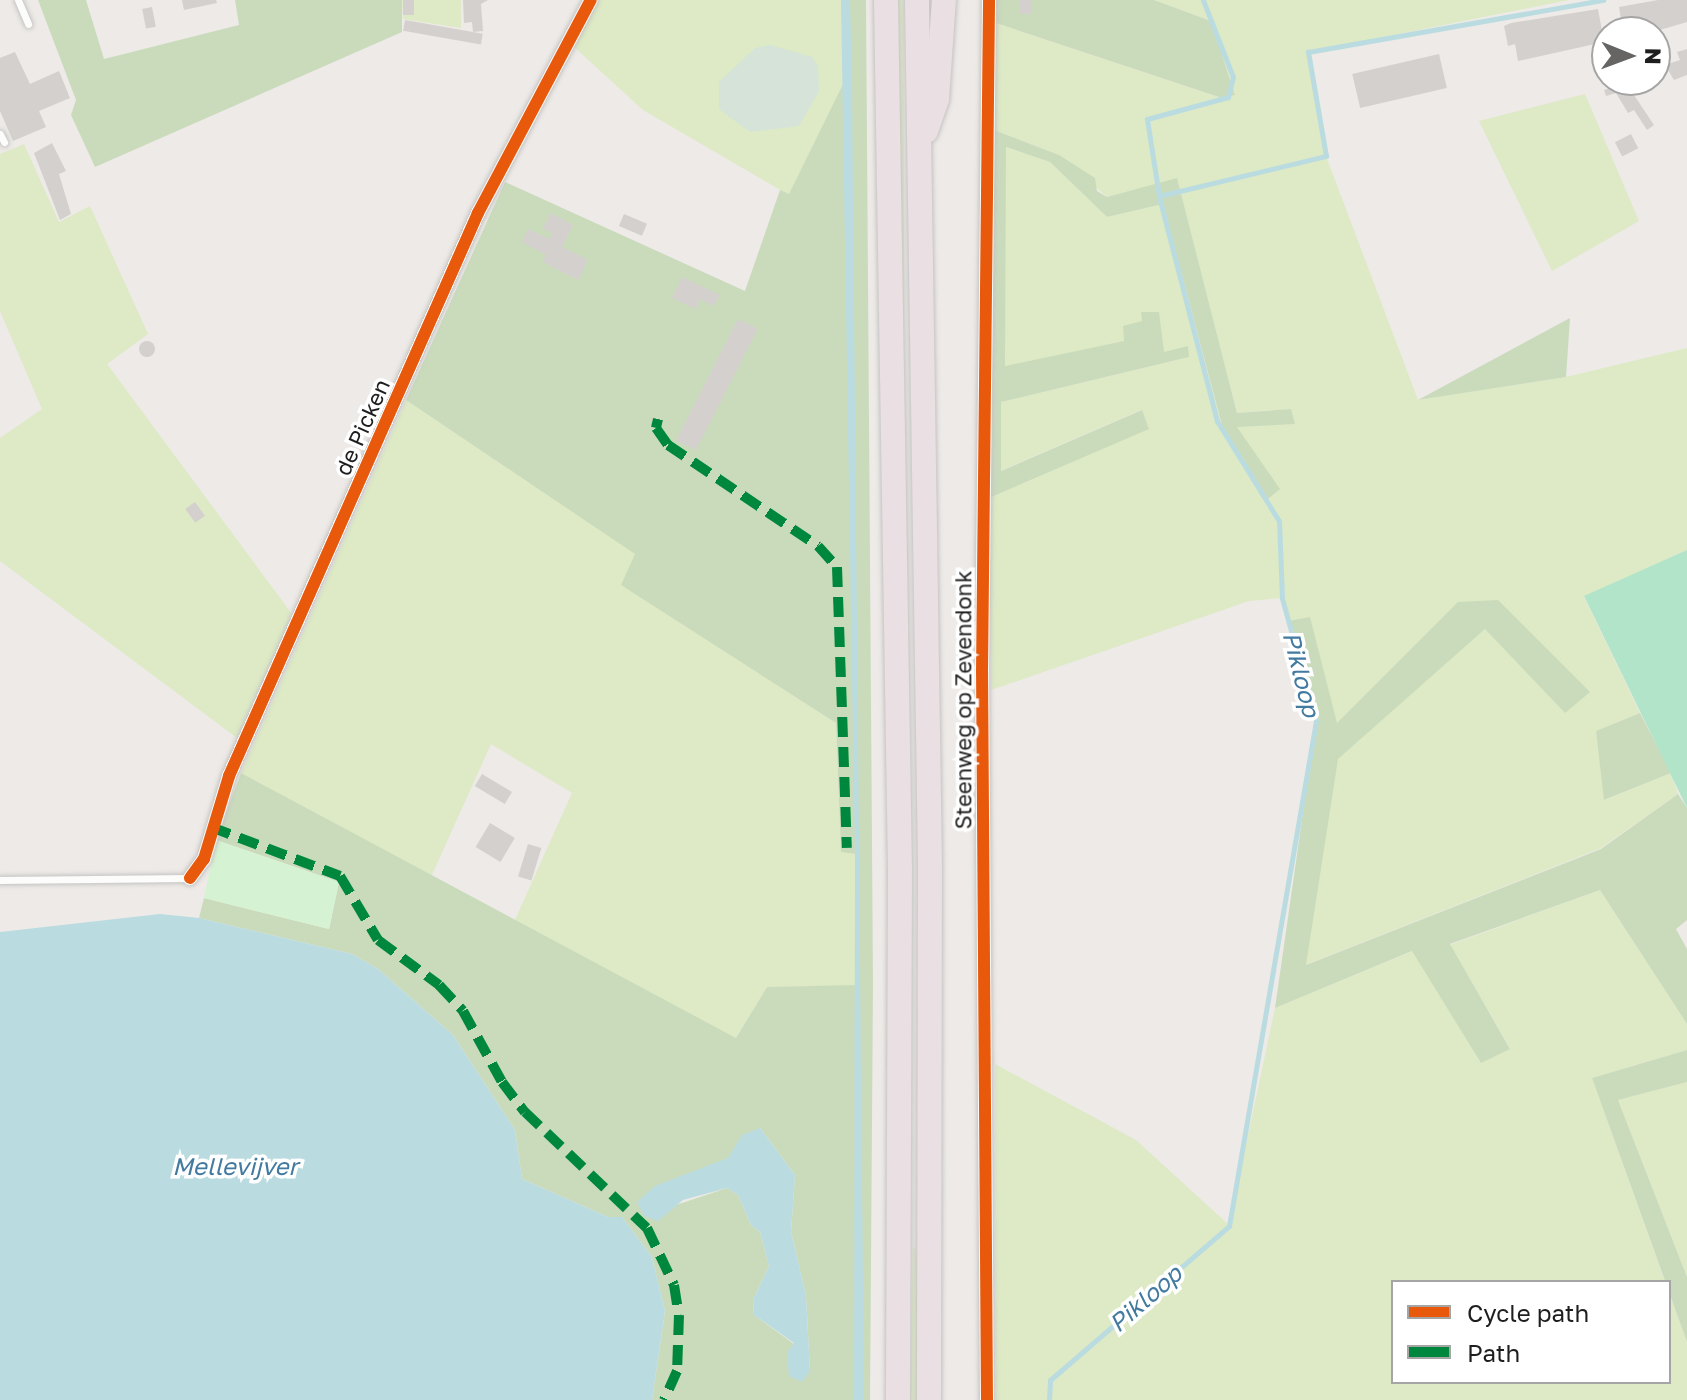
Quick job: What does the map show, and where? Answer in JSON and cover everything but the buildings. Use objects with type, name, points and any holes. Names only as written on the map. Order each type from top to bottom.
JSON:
[{"type":"highway","points":[[886,0],[900,869],[898,1400]]},
{"type":"highway","points":[[917,0],[930,851],[929,1400]]},
{"type":"highway","points":[[920,145],[937,99],[944,0]]},
{"type":"street","name":"de Picken","points":[[190,878],[204,859],[229,776],[478,213],[591,0]]},
{"type":"street","name":"Steenweg op Zevendonk","points":[[987,1400],[982,640],[989,0]]},
{"type":"lane","points":[[18,0],[28,24]]},
{"type":"lane","name":"de Picken","points":[[0,880],[190,878]]},
{"type":"green space","points":[[38,0],[86,0],[104,59],[239,25],[235,0],[402,0],[402,32],[95,167],[71,115],[76,100]]},
{"type":"green space","points":[[402,0],[461,0],[461,28],[403,19]]},
{"type":"green space","points":[[599,0],[841,0],[843,84],[789,195],[643,110],[573,46]]},
{"type":"green space","points":[[841,0],[866,0],[873,984],[870,1400],[652,1400],[665,1311],[652,1257],[622,1217],[608,1217],[522,1179],[515,1130],[453,1035],[378,969],[352,954],[199,918],[204,898],[329,929],[339,882],[216,840],[241,773],[736,1038],[767,987],[855,985],[855,854],[841,852],[836,723],[621,585],[635,554],[406,400],[505,182],[745,291],[780,190],[789,194],[843,84]],"holes":[[[760,1128],[795,1175],[791,1232],[806,1296],[810,1371],[789,1361],[787,1353],[794,1344],[754,1315],[753,1300],[769,1266],[760,1232],[751,1225],[738,1195],[727,1188],[676,1205],[713,1165],[728,1158]]]},
{"type":"green space","points":[[896,0],[904,0],[904,796],[896,796]]},
{"type":"green space","points":[[996,0],[1154,0],[1211,21],[1235,95],[1222,98],[996,23]]},
{"type":"green space","points":[[1154,0],[1569,0],[1309,52],[1326,156],[1418,400],[1566,377],[1687,348],[1687,550],[1584,597],[1640,713],[1596,731],[1605,800],[1671,773],[1678,794],[1601,848],[1305,965],[1337,759],[1485,628],[1565,713],[1498,600],[1336,724],[1310,618],[1288,621],[1282,598],[1249,601],[991,690],[989,498],[1149,428],[1141,410],[1000,471],[1001,402],[1189,357],[1163,352],[1141,312],[1142,321],[1125,341],[1005,367],[1005,147],[1050,162],[1107,217],[1163,204],[1222,425],[1279,489],[1236,426],[1294,424],[1290,409],[1237,413],[1177,179],[1107,197],[1059,155],[994,130],[996,23],[1222,98],[1235,95],[1211,21]]},
{"type":"green space","points":[[1585,94],[1639,221],[1552,271],[1479,121]]},
{"type":"green space","points":[[994,130],[1059,155],[1095,178],[1097,191],[1107,197],[1177,178],[1237,413],[1291,409],[1295,424],[1237,427],[1280,489],[1268,499],[1222,425],[1163,204],[1107,217],[1050,162],[1006,147],[1005,366],[1124,341],[1123,326],[1142,321],[1141,312],[1159,312],[1164,352],[1188,346],[1189,357],[1001,402],[1001,471],[1142,410],[1149,429],[989,498]]},
{"type":"green space","points":[[24,144],[59,222],[90,206],[148,334],[107,364],[292,614],[237,738],[0,561],[0,438],[42,409],[0,311],[0,154]]},
{"type":"green space","points":[[1570,318],[1566,377],[1418,400]]},
{"type":"green space","points":[[406,400],[636,554],[622,585],[836,723],[841,851],[855,854],[855,986],[767,987],[736,1038],[514,922],[572,793],[491,744],[431,877],[241,773]]},
{"type":"green space","points":[[1687,550],[1687,808],[1584,596]]},
{"type":"green space","points":[[1498,600],[1590,692],[1565,713],[1485,629],[1338,759],[1306,965],[1601,849],[1678,794],[1687,808],[1687,920],[1676,929],[1687,949],[1687,1024],[1600,890],[1450,944],[1510,1049],[1481,1063],[1412,951],[1275,1008],[1316,722],[1288,621],[1310,617],[1337,723],[1458,602]]},
{"type":"green space","points":[[1640,713],[1671,773],[1604,800],[1596,731]]},
{"type":"green space","points":[[216,840],[339,882],[329,929],[204,898]]},
{"type":"green space","points":[[1600,890],[1687,1024],[1687,1050],[1592,1078],[1664,1280],[1391,1280],[1391,1384],[1671,1384],[1671,1298],[1687,1342],[1687,1400],[996,1400],[995,1064],[1136,1140],[1229,1225],[1275,1008],[1413,951],[1481,1063],[1510,1048],[1450,945]]},
{"type":"green space","points":[[1687,1050],[1687,1082],[1618,1100],[1687,1277],[1687,1342],[1671,1298],[1671,1280],[1665,1280],[1592,1078]]},
{"type":"green space","points":[[1687,1082],[1687,1277],[1618,1100]]},
{"type":"green space","points":[[913,1247],[920,1253],[918,1400],[910,1400]]},
{"type":"shaded area","points":[[770,45],[812,57],[818,66],[819,91],[799,126],[750,132],[719,109],[719,82],[755,48]]},
{"type":"water","points":[[841,0],[850,0],[852,88],[864,1400],[854,1400],[855,854]]},
{"type":"water","name":"Mellevijver","points":[[160,914],[199,918],[352,954],[378,969],[453,1035],[515,1130],[522,1179],[608,1217],[622,1217],[652,1257],[665,1311],[652,1400],[0,1400],[0,932]]},
{"type":"water","points":[[760,1128],[795,1175],[791,1232],[806,1296],[810,1371],[802,1382],[789,1376],[787,1353],[794,1343],[754,1315],[753,1300],[769,1266],[760,1232],[751,1225],[738,1195],[727,1188],[683,1200],[658,1221],[644,1216],[637,1202],[655,1186],[728,1158],[742,1135]]},
{"type":"waterway","name":"Pikloop","points":[[1049,1400],[1050,1380],[1229,1226],[1316,721],[1282,598],[1279,521],[1217,421],[1159,196],[1147,119],[1228,97],[1233,77],[1203,0]]},
{"type":"waterway","points":[[1159,196],[1326,156],[1308,52],[1603,0]]},
{"type":"marked path","points":[[658,419],[656,428],[668,445],[818,546],[837,567],[847,848]]},
{"type":"marked path","points":[[211,827],[340,876],[378,940],[439,985],[463,1011],[502,1082],[525,1112],[647,1228],[674,1285],[679,1315],[677,1371],[664,1400]]},
{"type":"cycle path","points":[[190,878],[204,859],[229,776],[478,213],[591,0]]},
{"type":"cycle path","points":[[987,1400],[982,672],[989,0]]}]
